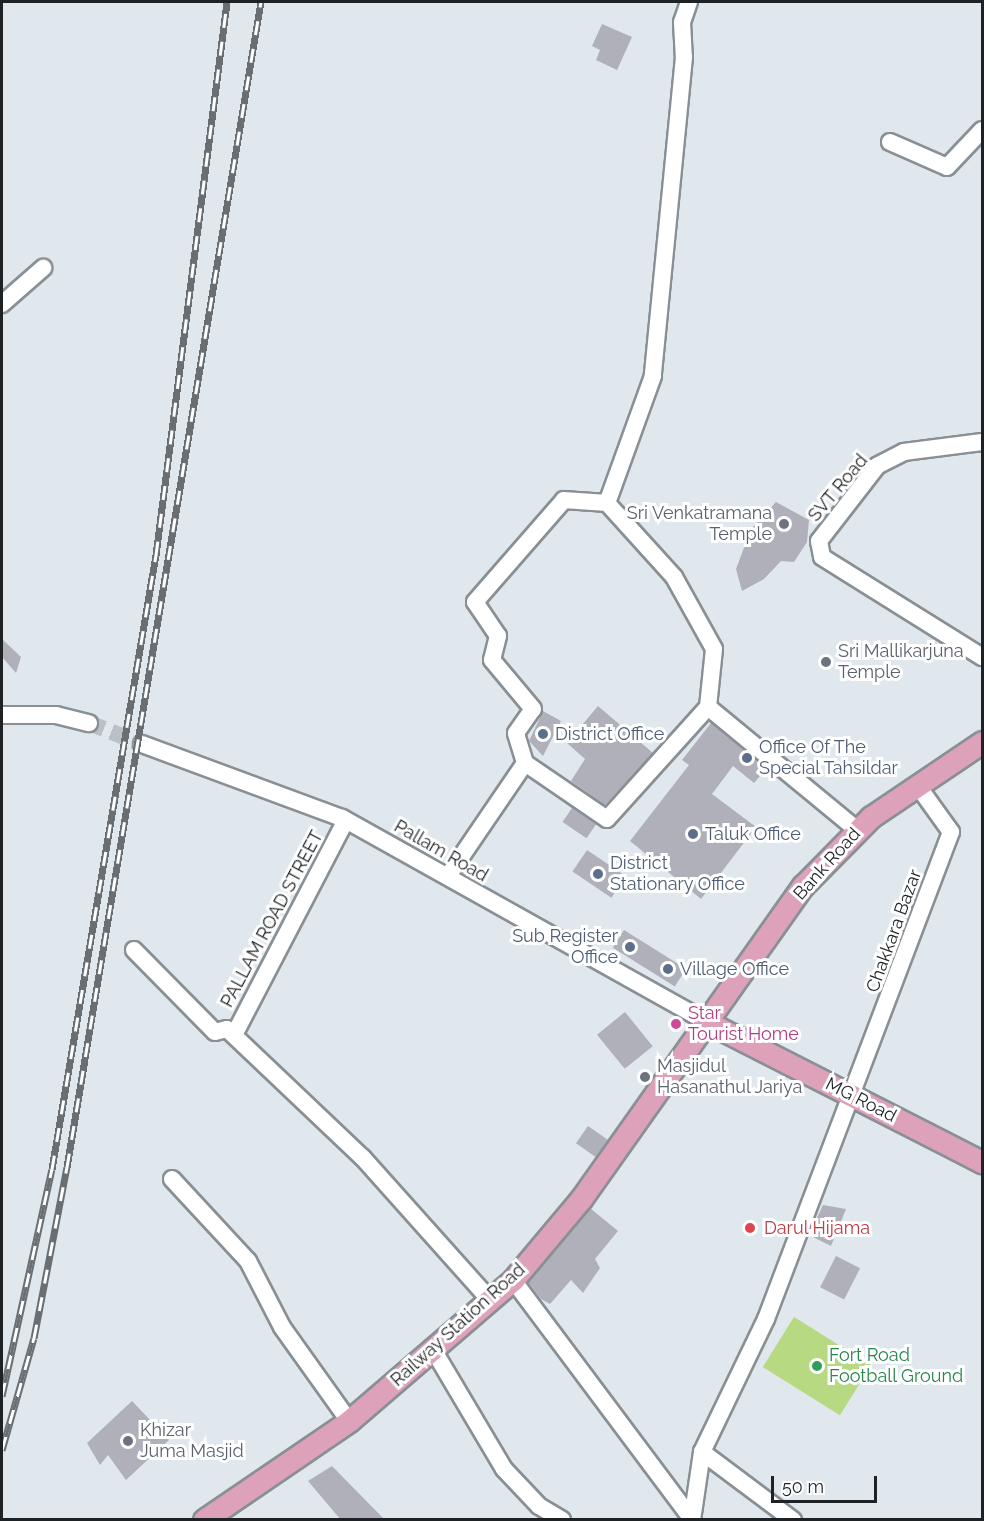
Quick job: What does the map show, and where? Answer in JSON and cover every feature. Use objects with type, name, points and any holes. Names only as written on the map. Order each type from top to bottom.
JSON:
[{"type":"main road","name":"Bank Road","points":[[707,1022],[803,886],[856,830],[982,742]]},
{"type":"main road","name":"MG Road","points":[[707,1022],[982,1162]]},
{"type":"main road","name":"Railway Station Road","points":[[204,1520],[349,1421],[434,1351],[488,1298],[513,1280],[581,1199],[707,1022]]},
{"type":"street","points":[[608,503],[653,376],[684,57],[682,22],[689,2]]},
{"type":"street","points":[[890,142],[947,167],[982,130]]},
{"type":"street","points":[[2,304],[43,268]]},
{"type":"street","name":"SVT Road","points":[[982,442],[904,452],[877,466],[819,542],[822,557],[982,657]]},
{"type":"street","points":[[564,500],[608,503],[674,577],[714,648],[708,707],[607,819],[525,763],[516,733],[533,709],[492,660],[498,636],[475,602],[564,500]]},
{"type":"street","points":[[708,707],[856,830]]},
{"type":"street","points":[[2,715],[56,715],[89,723]]},
{"type":"street","name":"Pallam Road","points":[[142,744],[346,820],[448,876],[525,925],[707,1022]]},
{"type":"street","points":[[448,876],[525,763]]},
{"type":"street","name":"Chakkara Bazar","points":[[854,1097],[951,832],[918,786]]},
{"type":"street","name":"PALLAM ROAD STREET","points":[[234,1035],[346,820]]},
{"type":"street","points":[[134,950],[215,1032],[227,1029],[363,1158],[488,1298]]},
{"type":"street","points":[[692,1519],[702,1452],[766,1319],[804,1213],[854,1097]]},
{"type":"street","points":[[172,1179],[248,1262],[282,1327],[349,1421]]},
{"type":"street","points":[[513,1280],[692,1519]]},
{"type":"street","points":[[434,1351],[504,1469],[539,1506],[562,1520]]},
{"type":"street","points":[[702,1452],[793,1520]]},
{"type":"green space","name":"Fort Road Football Ground","points":[[794,1317],[871,1365],[840,1415],[763,1367]]},
{"type":"building","points":[[602,24],[632,37],[617,70],[596,60],[600,50],[592,46]]},
{"type":"building","points":[[776,502],[809,520],[807,542],[794,562],[781,561],[764,579],[742,591],[736,569],[751,529]]},
{"type":"building","points":[[2,639],[21,657],[16,673],[2,657]]},
{"type":"building","points":[[598,706],[653,753],[605,805],[571,781],[585,759],[567,743]]},
{"type":"building","name":"District Office","points":[[543,711],[561,721],[543,756],[529,741]]},
{"type":"building","name":"Taluk Office","points":[[711,723],[766,769],[754,783],[733,766],[712,794],[756,827],[701,899],[630,841],[689,765],[682,760]]},
{"type":"building","points":[[572,808],[596,824],[587,838],[562,822]]},
{"type":"building","name":"District Stationary Office","points":[[587,850],[626,876],[611,898],[572,872]]},
{"type":"building","points":[[624,930],[686,969],[675,986],[613,948]]},
{"type":"building","points":[[625,1012],[653,1046],[625,1069],[597,1035]]},
{"type":"building","points":[[588,1126],[608,1140],[596,1157],[576,1143]]},
{"type":"building","points":[[823,1205],[846,1209],[831,1246],[809,1235]]},
{"type":"building","points":[[590,1208],[618,1231],[595,1259],[600,1268],[583,1293],[571,1280],[550,1304],[541,1299],[528,1282]]},
{"type":"building","points":[[836,1256],[860,1268],[844,1299],[820,1287]]},
{"type":"building","name":"Khizar Juma Masjid","points":[[132,1401],[169,1440],[126,1480],[108,1455],[100,1465],[87,1443]]},
{"type":"building","points":[[332,1466],[385,1520],[341,1520],[308,1481]]},
{"type":"tunnel","points":[[89,723],[142,744]]},
{"type":"railway","points":[[2,1396],[52,1169],[156,555],[227,2]]},
{"type":"railway","points":[[2,1450],[34,1338],[67,1167],[261,2]]},
{"type":"place","name":"Sri Venkatramana Temple","points":[[784,524]]},
{"type":"place","name":"Sri Mallikarjuna Temple","points":[[826,662]]},
{"type":"place","name":"District Office","points":[[543,734]]},
{"type":"place","name":"Office Of The Special Tahsildar","points":[[747,758]]},
{"type":"place","name":"Taluk Office","points":[[693,834]]},
{"type":"place","name":"District Stationary Office","points":[[598,874]]},
{"type":"place","name":"Sub Register Office","points":[[630,947]]},
{"type":"place","name":"Village Office","points":[[668,969]]},
{"type":"place","name":"Star Tourist Home","points":[[676,1024]]},
{"type":"place","name":"Masjidul Hasanathul Jariya","points":[[645,1077]]},
{"type":"place","name":"Darul Hijama","points":[[750,1228]]},
{"type":"place","name":"Fort Road Football Ground","points":[[817,1366]]},
{"type":"place","name":"Khizar Juma Masjid","points":[[128,1441]]}]
